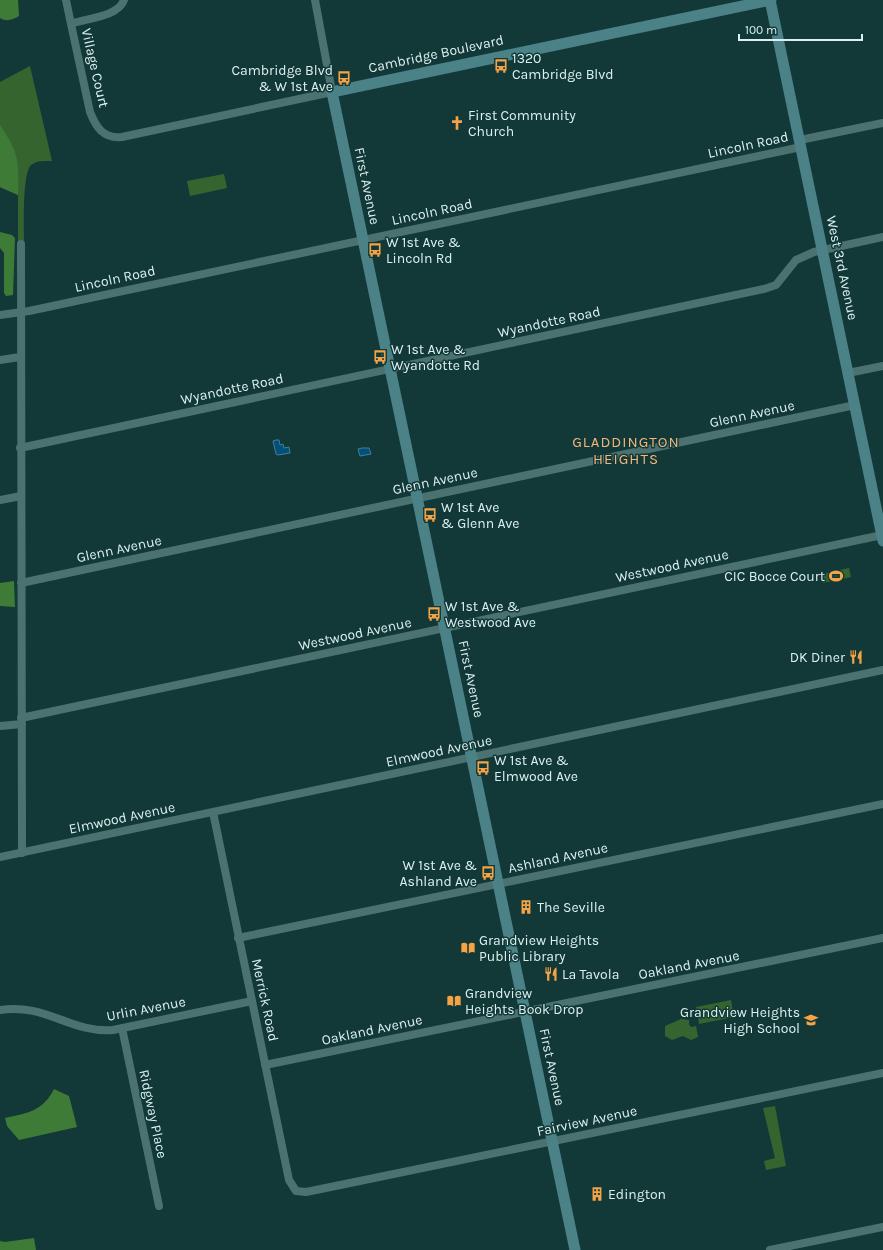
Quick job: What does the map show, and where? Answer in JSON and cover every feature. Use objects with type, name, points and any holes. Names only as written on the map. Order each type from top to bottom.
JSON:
[{"type":"street","name":"Village Court","points":[[66,0],[90,112],[95,125],[101,132],[108,136]]},
{"type":"street","name":"Village Court","points":[[72,24],[112,13],[119,9],[124,0]]},
{"type":"street","points":[[315,0],[332,92]]},
{"type":"street","name":"Cambridge Boulevard","points":[[108,136],[122,138],[332,92],[770,0]]},
{"type":"street","name":"West 3rd Avenue","points":[[770,0],[848,373],[879,504],[882,538]]},
{"type":"street","name":"First Avenue","points":[[332,92],[575,1250]]},
{"type":"street","name":"Lincoln Road","points":[[0,315],[20,313],[363,240],[801,143],[883,123]]},
{"type":"street","name":"Wyandotte Road","points":[[20,448],[764,289],[776,285],[796,260],[813,252],[883,237]]},
{"type":"street","points":[[21,244],[20,496],[22,853]]},
{"type":"street","points":[[0,360],[20,357]]},
{"type":"street","points":[[848,373],[883,366]]},
{"type":"street","name":"Glenn Avenue","points":[[21,583],[855,405]]},
{"type":"street","points":[[0,500],[20,496]]},
{"type":"street","name":"Westwood Avenue","points":[[0,726],[444,628],[882,538]]},
{"type":"street","name":"Elmwood Avenue","points":[[0,857],[883,670]]},
{"type":"street","name":"Ashland Avenue","points":[[238,938],[883,804]]},
{"type":"street","name":"Merrick Road","points":[[213,812],[289,1180],[296,1192]]},
{"type":"street","name":"Oakland Avenue","points":[[266,1065],[883,938]]},
{"type":"street","name":"Urlin Avenue","points":[[0,1010],[32,1010],[90,1029],[102,1030],[122,1028],[252,1001]]},
{"type":"street","name":"Ridgway Place","points":[[122,1028],[159,1206]]},
{"type":"street","name":"Fairview Avenue","points":[[296,1192],[306,1192],[883,1073]]},
{"type":"street","points":[[770,1250],[883,1227]]},
{"type":"green space","points":[[0,0],[18,0],[19,16],[10,20],[0,18]]},
{"type":"green space","points":[[30,66],[52,161],[36,162],[31,165],[28,170],[24,202],[24,244],[18,244],[18,195],[0,187],[0,82]]},
{"type":"green space","points":[[0,125],[11,143],[16,158],[18,166],[18,195],[0,187]]},
{"type":"green space","points":[[224,174],[227,188],[190,196],[187,181]]},
{"type":"green space","points":[[0,232],[12,235],[15,238],[13,295],[6,296],[4,293],[4,253],[0,248]]},
{"type":"green space","name":"CIC Bocce Court","points":[[849,568],[851,577],[823,583],[822,574]]},
{"type":"green space","points":[[14,581],[15,607],[0,606],[0,583]]},
{"type":"green space","points":[[731,1000],[734,1017],[699,1024],[696,1007]]},
{"type":"green space","points":[[681,1019],[689,1020],[691,1027],[696,1026],[698,1037],[691,1040],[683,1036],[672,1040],[665,1036],[665,1026]]},
{"type":"green space","points":[[54,1089],[69,1096],[77,1127],[19,1140],[7,1126],[5,1118],[40,1107]]},
{"type":"green space","points":[[775,1106],[786,1166],[766,1170],[764,1161],[775,1158],[763,1108]]},
{"type":"green space","points":[[34,1238],[36,1250],[0,1250],[0,1241],[5,1242]]},
{"type":"water","points":[[279,440],[280,445],[283,444],[284,448],[289,447],[290,453],[276,454],[273,441]]},
{"type":"water","points":[[369,448],[371,454],[360,456],[358,449]]},
{"type":"place","name":"1320 Cambridge Blvd","points":[[501,66]]},
{"type":"place","name":"Cambridge Blvd & W 1st Ave","points":[[344,78]]},
{"type":"place","name":"First Community Church","points":[[457,123]]},
{"type":"place","name":"W 1st Ave & Lincoln Rd","points":[[375,250]]},
{"type":"place","name":"W 1st Ave & Wyandotte Rd","points":[[380,357]]},
{"type":"place","name":"W 1st Ave & Glenn Ave","points":[[430,515]]},
{"type":"place","name":"CIC Bocce Court","points":[[836,576]]},
{"type":"place","name":"W 1st Ave & Westwood Ave","points":[[434,614]]},
{"type":"place","name":"DK Diner","points":[[856,657]]},
{"type":"place","name":"W 1st Ave & Elmwood Ave","points":[[483,768]]},
{"type":"place","name":"W 1st Ave & Ashland Ave","points":[[488,873]]},
{"type":"place","name":"The Seville","points":[[526,907]]},
{"type":"place","name":"Grandview Heights Public Library","points":[[468,948]]},
{"type":"place","name":"La Tavola","points":[[551,974]]},
{"type":"place","name":"Grandview Heights Book Drop","points":[[454,1001]]},
{"type":"place","name":"Grandview Heights High School","points":[[811,1020]]},
{"type":"place","name":"Edington","points":[[597,1194]]},
{"type":"district","name":"GLADDINGTON HEIGHTS","points":[[626,450]]}]
